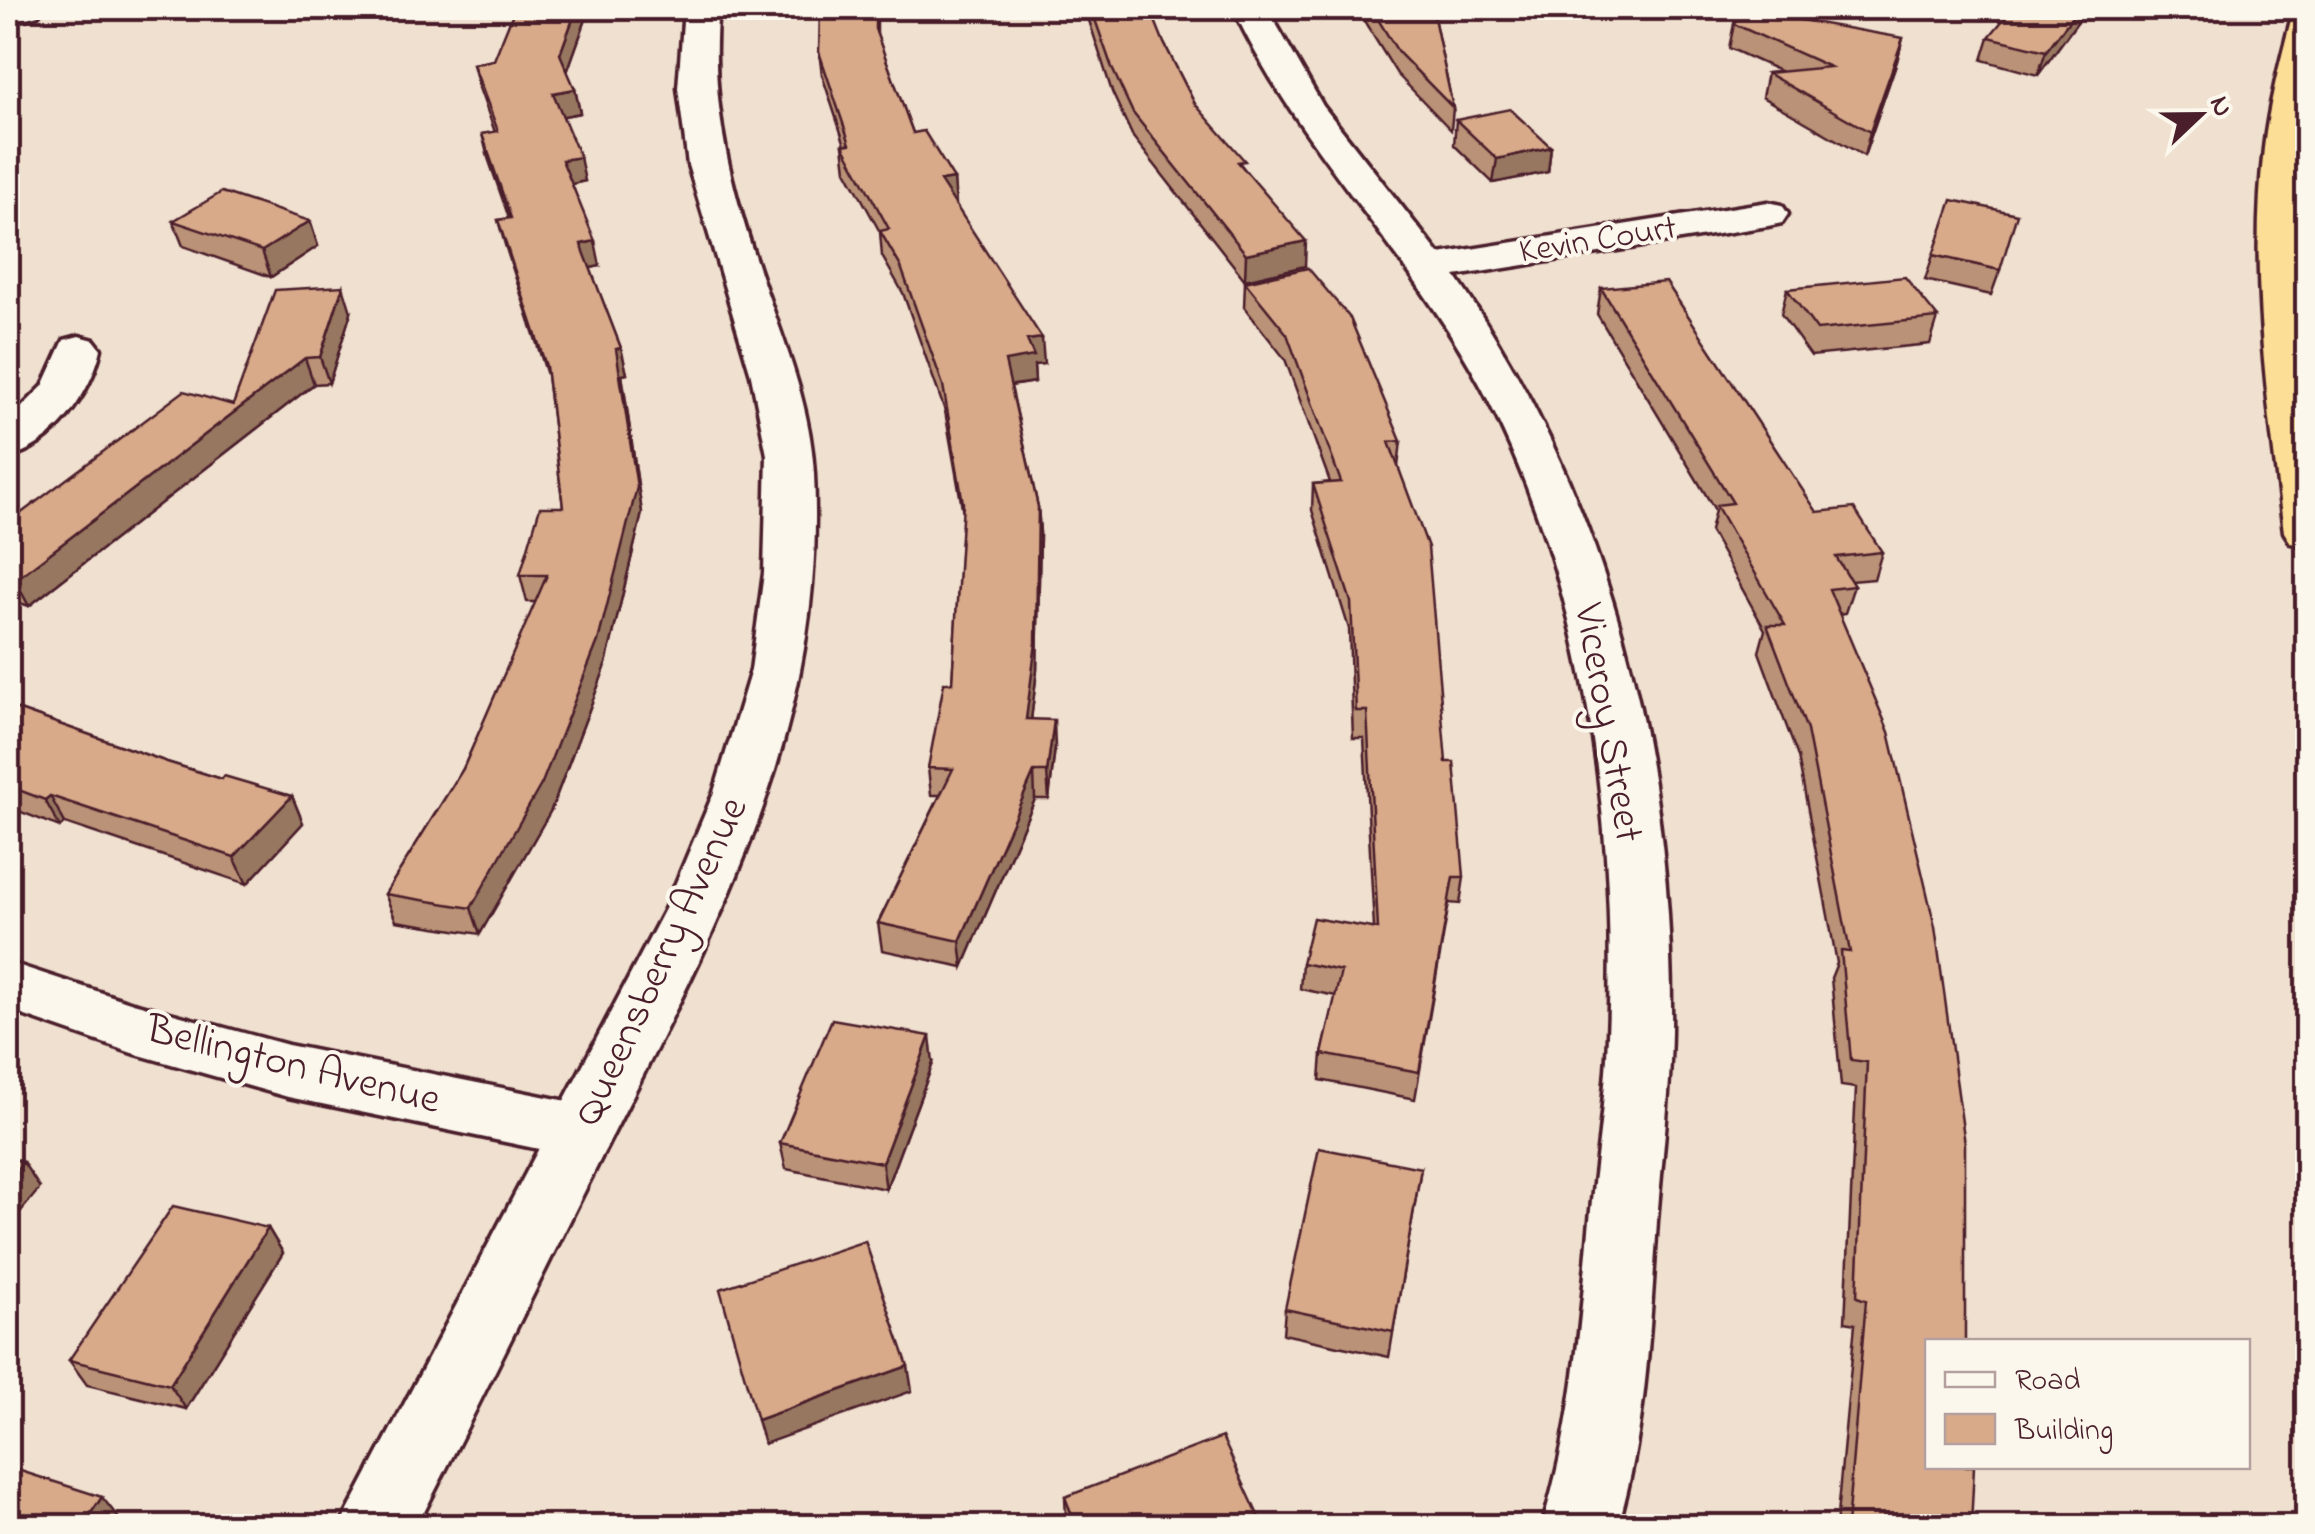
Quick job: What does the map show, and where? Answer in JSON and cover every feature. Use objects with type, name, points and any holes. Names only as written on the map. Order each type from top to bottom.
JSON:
[{"type":"highway","points":[[2308,20],[2282,138],[2277,210],[2280,325],[2308,532]]},
{"type":"street","points":[[8,14],[26,8]]},
{"type":"street","name":"Queensberry Avenue","points":[[378,1526],[673,956],[745,786],[777,669],[792,552],[790,460],[778,388],[720,216],[703,152],[695,88],[701,8]]},
{"type":"street","name":"Viceroy Street","points":[[1250,8],[1268,50],[1303,109],[1429,268],[1508,395],[1543,471],[1604,661],[1622,760],[1635,879],[1640,1012],[1610,1393],[1592,1490],[1580,1526]]},
{"type":"street","name":"Kevin Court","points":[[1429,268],[1768,214]]},
{"type":"street","points":[[8,443],[44,412],[74,378],[80,349]]},
{"type":"street","name":"Bellington Avenue","points":[[8,986],[132,1028],[288,1071],[582,1131]]},
{"type":"building","points":[[515,8],[577,8],[560,54],[575,89],[553,93],[580,157],[562,160],[595,241],[581,244],[621,348],[616,349],[637,487],[598,641],[542,783],[471,908],[385,894],[463,769],[547,575],[520,575],[540,507],[563,507],[546,366],[498,220],[511,218],[482,134],[498,131],[473,64],[494,60]]},
{"type":"building","points":[[820,8],[875,8],[875,29],[913,133],[924,131],[954,179],[940,181],[1042,338],[1027,340],[1034,356],[1005,361],[1038,507],[1036,643],[1026,719],[1054,720],[1047,772],[1034,772],[960,941],[878,923],[953,769],[928,768],[944,683],[952,683],[963,503],[943,385],[901,267],[880,231],[889,229],[843,145],[850,144],[819,52]]},
{"type":"building","points":[[1091,8],[1150,8],[1195,104],[1245,161],[1238,162],[1306,241],[1246,254],[1133,113]]},
{"type":"building","points":[[1371,8],[1432,8],[1453,108],[1398,52]]},
{"type":"building","points":[[2013,8],[2079,8],[2046,51],[1989,37]]},
{"type":"building","points":[[1739,9],[1903,38],[1870,132],[1767,73],[1830,67],[1734,24]]},
{"type":"building","points":[[1510,109],[1551,147],[1497,159],[1456,120]]},
{"type":"building","points":[[222,192],[310,221],[262,251],[173,221]]},
{"type":"building","points":[[1952,200],[2017,214],[2000,270],[1933,255]]},
{"type":"building","points":[[1308,268],[1350,318],[1401,441],[1389,442],[1428,547],[1446,762],[1454,762],[1464,877],[1453,877],[1419,1072],[1322,1054],[1341,971],[1302,963],[1313,918],[1378,929],[1367,711],[1356,711],[1351,602],[1313,484],[1341,482],[1287,334],[1245,282]]},
{"type":"building","points":[[1905,277],[1938,318],[1817,330],[1787,289]]},
{"type":"building","points":[[1666,282],[1817,512],[1854,508],[1882,552],[1836,557],[1854,586],[1829,589],[1889,732],[1935,927],[1965,1144],[1965,1339],[1925,1339],[1925,1469],[1974,1469],[1971,1526],[1847,1526],[1866,1300],[1857,1297],[1867,1062],[1851,1060],[1841,951],[1850,952],[1807,730],[1767,625],[1785,625],[1716,505],[1733,503],[1601,288]]},
{"type":"building","points":[[343,286],[320,357],[305,358],[15,580],[8,577],[8,523],[184,391],[233,405],[275,290]]},
{"type":"building","points":[[8,706],[167,762],[292,796],[234,857],[50,796],[45,800],[8,786]]},
{"type":"building","points":[[832,1019],[930,1036],[882,1163],[780,1143]]},
{"type":"building","points":[[1319,1148],[1421,1168],[1393,1332],[1285,1309]]},
{"type":"building","points":[[8,1157],[23,1162],[8,1180]]},
{"type":"building","points":[[173,1206],[268,1228],[170,1385],[69,1360]]},
{"type":"building","points":[[865,1241],[908,1366],[757,1420],[720,1289]]},
{"type":"building","points":[[1222,1437],[1263,1526],[1076,1526],[1065,1497]]},
{"type":"building","points":[[8,1467],[102,1497],[82,1526],[8,1526]]}]
